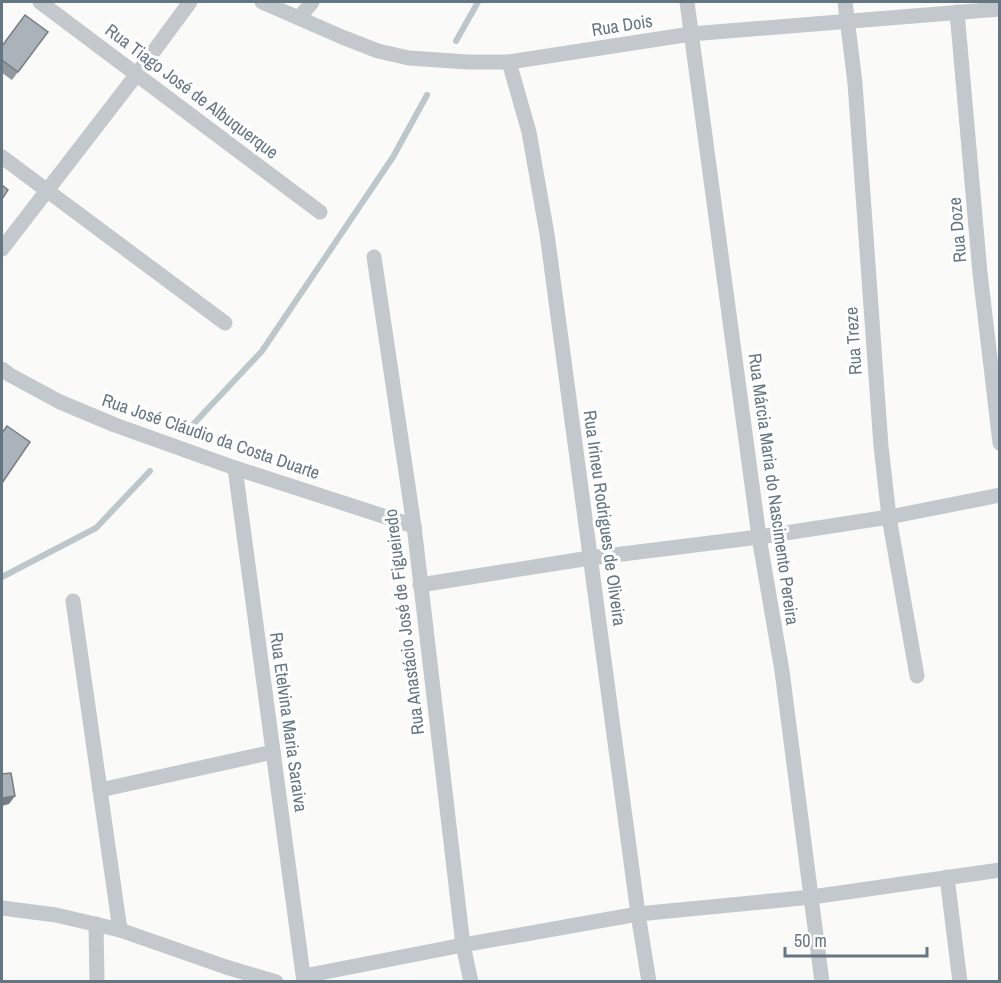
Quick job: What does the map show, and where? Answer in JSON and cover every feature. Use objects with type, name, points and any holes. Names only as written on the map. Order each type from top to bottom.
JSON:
[{"type":"street","name":"Rua Tiago José de Albuquerque","points":[[40,2],[320,212]]},
{"type":"street","points":[[2,249],[190,2]]},
{"type":"street","name":"Rua Dois","points":[[262,2],[378,51],[409,58],[468,62],[509,62],[691,34],[957,12],[977,6],[999,9]]},
{"type":"street","points":[[299,18],[312,2]]},
{"type":"street","name":"Rua Márcia Maria do Nascimento Pereira","points":[[687,2],[759,537],[782,671],[822,981]]},
{"type":"street","name":"Rua Treze","points":[[845,2],[855,83],[880,446],[889,517],[916,676]]},
{"type":"street","name":"Rua Doze","points":[[957,12],[980,273],[999,443]]},
{"type":"street","name":"Rua Irineu Rodrigues de Oliveira","points":[[509,62],[529,132],[547,234],[638,914],[649,981]]},
{"type":"street","points":[[2,157],[225,323]]},
{"type":"street","name":"Rua Anastácio José de Figueiredo","points":[[374,257],[414,526],[463,945],[471,981]]},
{"type":"street","name":"Rua José Cláudio da Costa Duarte","points":[[2,369],[20,381],[115,425],[236,468],[414,526]]},
{"type":"street","name":"Rua Etelvina Maria Saraiva","points":[[236,468],[304,979]]},
{"type":"street","points":[[420,585],[590,558],[759,537],[889,517],[999,495]]},
{"type":"street","points":[[73,601],[120,930]]},
{"type":"street","points":[[100,790],[273,752]]},
{"type":"street","points":[[304,979],[463,945],[638,914],[812,897],[999,870]]},
{"type":"street","points":[[947,877],[960,981]]},
{"type":"street","points":[[2,908],[56,915],[120,930],[226,968],[276,981]]},
{"type":"street","points":[[96,924],[98,981]]},
{"type":"building","points":[[25,15],[48,32],[18,72],[2,60],[2,46]]},
{"type":"building","points":[[2,185],[8,190],[2,199]]},
{"type":"building","points":[[7,426],[30,442],[2,483],[2,433]]},
{"type":"building","points":[[11,773],[15,796],[2,798],[2,774]]},
{"type":"waterway","points":[[456,41],[478,2]]},
{"type":"waterway","points":[[186,432],[262,351],[393,157],[427,95]]},
{"type":"waterway","points":[[2,577],[96,528],[150,471]]}]
